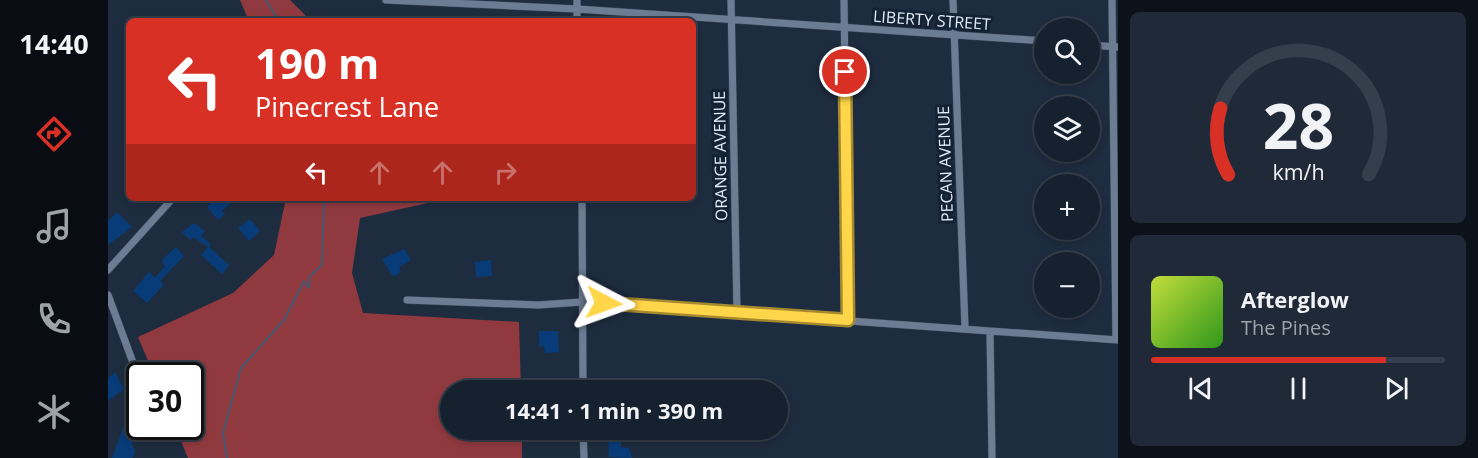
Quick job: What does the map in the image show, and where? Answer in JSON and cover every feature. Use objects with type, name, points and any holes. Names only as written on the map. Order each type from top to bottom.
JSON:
[{"type":"street","name":"LIBERTY STREET","points":[[386,0],[577,9],[1034,40]]},
{"type":"street","points":[[577,0],[577,18]]},
{"type":"street","name":"ORANGE AVENUE","points":[[731,0],[737,312]]},
{"type":"street","points":[[844,0],[848,320]]},
{"type":"street","name":"PECAN AVENUE","points":[[954,0],[965,328]]},
{"type":"street","points":[[407,300],[538,305],[582,302],[1117,340],[1115,47],[1112,0]]},
{"type":"street","points":[[1100,46],[1115,47]]},
{"type":"street","points":[[108,270],[170,201]]},
{"type":"street","points":[[582,201],[583,380]]},
{"type":"street","points":[[108,295],[133,362]]},
{"type":"street","points":[[990,332],[992,458]]},
{"type":"street","points":[[584,440],[584,458]]},
{"type":"shaded area","points":[[240,0],[290,0],[308,18],[248,18]]},
{"type":"shaded area","points":[[285,201],[428,201],[428,203],[360,218],[352,273],[363,313],[519,322],[521,380],[440,380],[440,440],[522,440],[522,458],[188,458],[181,440],[204,440],[204,362],[149,362],[138,337],[233,293],[274,255]]},
{"type":"building","points":[[214,201],[233,201],[222,211],[225,214],[218,220],[207,207]]},
{"type":"building","points":[[117,212],[132,227],[108,245],[108,221]]},
{"type":"building","points":[[250,219],[260,231],[249,241],[238,228]]},
{"type":"building","points":[[194,223],[205,231],[201,236],[211,244],[209,247],[229,265],[222,274],[201,255],[208,247],[193,237],[190,240],[182,232]]},
{"type":"building","points":[[176,247],[184,256],[161,280],[163,286],[147,303],[133,291],[149,272],[155,278],[165,266],[162,263],[163,259]]},
{"type":"building","points":[[404,249],[411,260],[399,267],[401,272],[393,277],[382,259]]},
{"type":"building","points":[[491,260],[492,276],[476,277],[475,262]]},
{"type":"building","points":[[539,331],[558,331],[559,352],[545,353],[544,346],[539,347]]},
{"type":"building","points":[[115,372],[124,389],[108,401],[108,378]]},
{"type":"building","points":[[126,420],[126,440],[133,440],[132,444],[135,450],[133,458],[112,458]]},
{"type":"building","points":[[608,440],[621,440],[621,447],[629,448],[632,458],[609,457]]},
{"type":"waterway","points":[[266,0],[277,18]]},
{"type":"waterway","points":[[227,458],[223,433],[241,368],[284,320],[304,281],[309,288],[310,276],[322,265],[324,201]]},
{"type":"route","points":[[604,303],[848,320],[845,72]]}]
